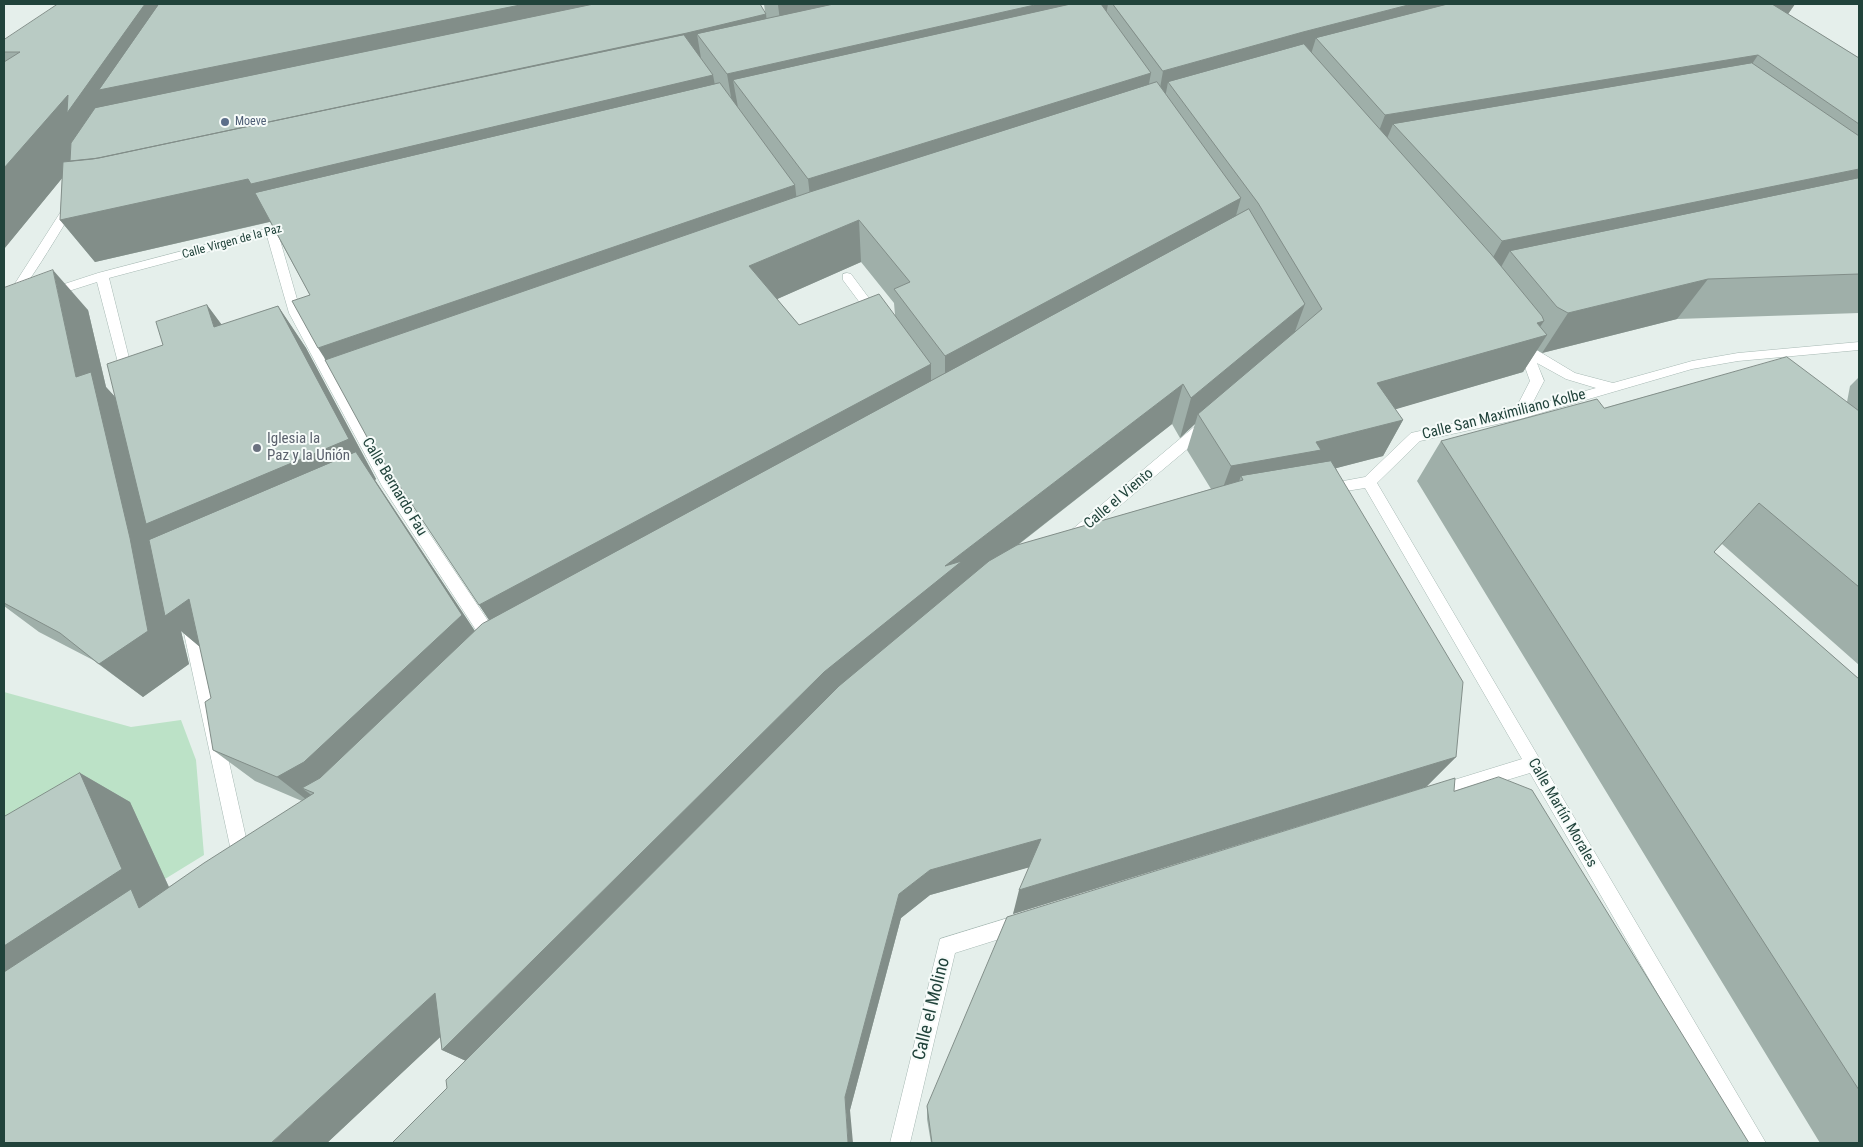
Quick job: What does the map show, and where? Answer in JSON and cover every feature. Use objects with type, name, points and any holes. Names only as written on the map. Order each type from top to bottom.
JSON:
[{"type":"street","points":[[4,304],[18,288],[77,199]]},
{"type":"street","name":"Calle Virgen de la Paz","points":[[39,296],[102,276],[300,225]]},
{"type":"street","name":"Calle Bernardo Fau","points":[[272,232],[295,313],[347,396],[382,484],[500,652]]},
{"type":"street","points":[[102,276],[132,391]]},
{"type":"street","points":[[847,277],[881,323]]},
{"type":"street","points":[[4,308],[22,302]]},
{"type":"street","points":[[1515,337],[1526,351],[1537,381],[1520,414]]},
{"type":"street","name":"Calle San Maximiliano Kolbe","points":[[1369,482],[1416,437],[1520,414],[1692,365],[1738,357],[1859,346]]},
{"type":"street","points":[[1526,351],[1571,376],[1611,387]]},
{"type":"street","points":[[1738,357],[1753,369]]},
{"type":"street","name":"Calle el Viento","points":[[1061,544],[1077,535],[1217,415]]},
{"type":"street","points":[[1313,491],[1369,482]]},
{"type":"street","name":"Calle Martín Morales","points":[[1369,482],[1756,1143]]},
{"type":"street","points":[[1077,535],[1105,529]]},
{"type":"street","points":[[188,613],[242,860]]},
{"type":"street","points":[[1420,799],[1533,764]]},
{"type":"street","points":[[226,871],[258,851]]},
{"type":"street","name":"Calle el Molino","points":[[900,1143],[947,946],[1042,917]]},
{"type":"green space","points":[[4,692],[131,727],[181,720],[196,760],[204,855],[4,978]]},
{"type":"building","points":[[58,4],[145,4],[67,113],[68,95],[4,168],[4,62],[20,52],[4,52],[4,40]]},
{"type":"building","points":[[159,4],[525,4],[99,90]]},
{"type":"building","points":[[594,4],[760,4],[766,14],[687,33],[99,158],[70,161],[71,143],[95,108]]},
{"type":"building","points":[[834,4],[1039,4],[727,74],[697,34]]},
{"type":"building","points":[[1071,4],[1101,4],[1151,73],[808,179],[733,80]]},
{"type":"building","points":[[1113,4],[1412,4],[1163,71]]},
{"type":"building","points":[[1448,4],[1772,4],[1859,58],[1859,124],[1758,55],[1385,115],[1316,38]]},
{"type":"building","points":[[684,35],[713,75],[251,184],[248,179],[60,220],[63,162],[93,159]]},
{"type":"building","points":[[1304,44],[1491,254],[1542,316],[1544,321],[1537,323],[1547,335],[1377,383],[1403,420],[1316,442],[1321,450],[1231,466],[1198,414],[1322,309],[1258,203],[1168,82]]},
{"type":"building","points":[[1752,63],[1859,136],[1859,169],[1502,241],[1393,124]]},
{"type":"building","points":[[1157,82],[1241,198],[945,356],[894,289],[910,282],[859,220],[749,266],[799,325],[879,294],[931,364],[479,605],[367,437],[325,360],[810,192]]},
{"type":"building","points":[[720,83],[795,185],[318,348],[292,301],[310,295],[255,193]]},
{"type":"building","points":[[1859,178],[1859,274],[1708,279],[1568,313],[1557,307],[1510,251]]},
{"type":"building","points":[[1249,209],[1305,304],[1191,398],[1183,384],[945,566],[962,561],[824,672],[442,1050],[435,993],[271,1143],[4,1143],[4,972],[131,889],[139,908],[204,863],[314,793],[302,788],[320,778],[482,624]]},
{"type":"building","points":[[53,270],[76,377],[91,372],[130,538],[148,631],[99,664],[60,633],[4,603],[4,288]]},
{"type":"building","points":[[207,305],[214,327],[278,306],[349,439],[146,524],[107,364],[163,345],[156,322]]},
{"type":"building","points":[[1787,357],[1859,411],[1859,587],[1759,503],[1714,552],[1859,679],[1859,1090],[1441,441],[1597,399],[1604,408]]},
{"type":"building","points":[[356,452],[462,615],[304,762],[277,777],[213,750],[205,702],[211,698],[189,599],[165,616],[149,540]]},
{"type":"building","points":[[1331,461],[1463,682],[1456,757],[1019,890],[1041,839],[930,870],[899,894],[845,1097],[848,1143],[392,1143],[447,1088],[446,1080],[839,686],[989,561],[1017,545],[1243,480],[1241,476]]},
{"type":"building","points":[[80,773],[122,869],[4,946],[4,817]]},
{"type":"building","points":[[1499,777],[1532,790],[1749,1143],[932,1143],[927,1106],[1007,917],[1455,778],[1454,791]]},
{"type":"place","name":"Moeve","points":[[225,122]]},
{"type":"place","name":"Iglesia la Paz y la Unión","points":[[257,448]]}]
